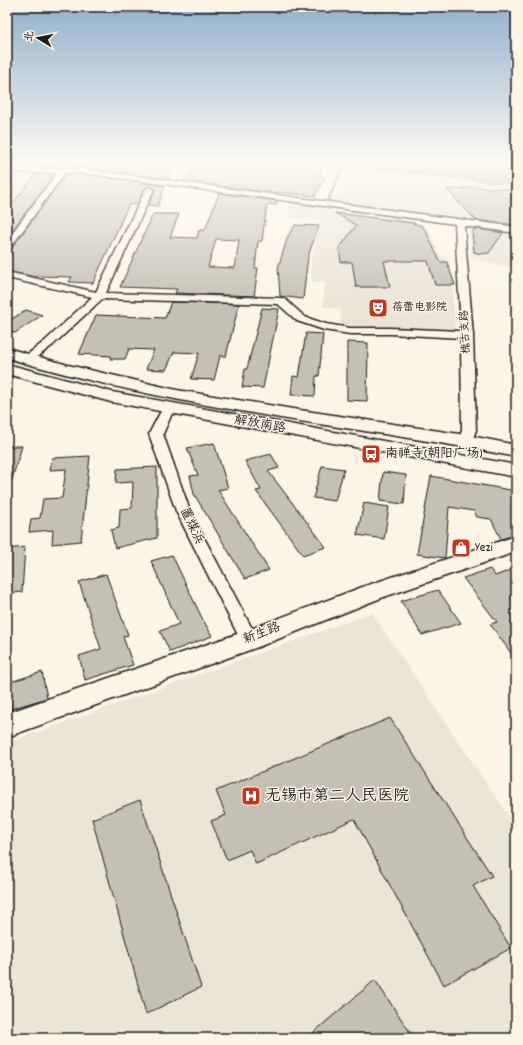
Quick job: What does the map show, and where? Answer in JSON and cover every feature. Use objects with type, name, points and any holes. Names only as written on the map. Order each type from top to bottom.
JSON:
[{"type":"main road","name":"解放南路","points":[[7,353],[83,374],[154,391],[466,441],[516,451]]},
{"type":"main road","name":"解放南路","points":[[7,369],[111,397],[168,409],[516,472]]},
{"type":"main road","name":"新生路","points":[[7,725],[249,640],[373,592],[516,544]]},
{"type":"street","points":[[7,246],[33,211]]},
{"type":"street","points":[[28,359],[49,342],[99,296],[140,211]]},
{"type":"street","points":[[378,211],[516,230]]},
{"type":"street","name":"槐古支路","points":[[458,222],[467,335],[469,430],[466,441]]},
{"type":"street","points":[[7,275],[99,296],[281,301],[301,319],[324,327],[350,331],[390,331],[467,335]]},
{"type":"street","name":"置煤浜","points":[[168,409],[156,434],[183,511],[249,640]]},
{"type":"shaded area","points":[[290,211],[348,211],[414,221],[425,225],[430,231],[441,256],[445,256],[456,286],[452,287],[455,331],[340,325],[341,308],[323,307],[325,283],[312,282],[311,258],[322,220],[288,218]]},
{"type":"shaded area","points":[[400,211],[516,211],[516,226]]},
{"type":"shaded area","points":[[474,227],[516,234],[516,269],[472,258],[469,230]]},
{"type":"shaded area","name":"无锡市第二人民医院","points":[[372,613],[516,827],[516,1038],[7,1038],[7,743]]},
{"type":"building","points":[[7,211],[27,211],[7,237]]},
{"type":"building","points":[[39,211],[126,211],[93,283],[69,282],[72,277],[35,277],[7,271],[7,250],[11,249]]},
{"type":"building","points":[[212,211],[266,211],[262,241],[258,241],[255,268],[258,268],[254,296],[175,293],[177,289],[120,287],[153,214],[179,214],[170,237],[197,238],[199,230],[205,230]],"holes":[[[216,239],[239,240],[235,268],[208,267]]]},
{"type":"building","points":[[467,211],[516,211],[516,225],[476,220]]},
{"type":"building","points":[[335,213],[413,223],[422,226],[426,231],[440,262],[447,262],[455,285],[435,285],[428,261],[384,261],[390,287],[356,287],[352,262],[341,262],[339,249],[356,225]]},
{"type":"building","points":[[295,225],[319,226],[308,256],[303,299],[280,296],[278,268],[288,236]]},
{"type":"building","points":[[476,229],[503,233],[489,253],[481,254],[474,252],[472,231]]},
{"type":"building","points":[[171,302],[239,304],[226,356],[220,356],[214,380],[191,379],[199,353],[174,352],[166,370],[146,369],[154,350],[129,349],[125,359],[110,359],[111,356],[79,354],[96,315],[165,318]]},
{"type":"building","points":[[262,308],[279,309],[263,388],[242,387],[245,369],[247,369]]},
{"type":"building","points":[[26,310],[42,315],[15,333],[7,330],[7,322]]},
{"type":"building","points":[[306,333],[323,334],[319,376],[316,376],[315,396],[291,395],[293,376],[299,377]]},
{"type":"building","points":[[347,342],[368,343],[367,401],[347,400]]},
{"type":"building","points":[[214,443],[228,488],[218,490],[269,570],[245,579],[194,494],[190,476],[198,475],[187,448]]},
{"type":"building","points":[[7,446],[22,446],[10,486],[7,485]]},
{"type":"building","points":[[271,454],[279,468],[268,471],[326,547],[303,555],[256,491],[261,490],[245,461]]},
{"type":"building","points":[[90,456],[81,541],[52,544],[53,530],[29,532],[31,519],[40,518],[43,499],[62,498],[66,469],[50,470],[52,458]]},
{"type":"building","points":[[322,466],[344,469],[335,501],[313,498]]},
{"type":"building","points":[[157,467],[157,538],[115,548],[111,530],[119,528],[120,509],[132,508],[133,482],[116,483],[117,469]]},
{"type":"building","points":[[383,472],[406,475],[404,504],[380,501]]},
{"type":"building","points":[[431,476],[516,491],[516,535],[501,539],[491,519],[477,517],[474,511],[449,507],[445,558],[417,554]]},
{"type":"building","points":[[364,503],[389,507],[384,539],[357,535]]},
{"type":"building","points":[[25,547],[22,592],[7,594],[7,549]]},
{"type":"building","points":[[172,555],[212,636],[170,652],[160,631],[179,624],[151,561]]},
{"type":"building","points":[[516,568],[516,660],[490,624],[497,622],[463,578],[490,569],[495,576]]},
{"type":"building","points":[[106,574],[128,635],[123,637],[133,665],[85,680],[79,656],[101,649],[79,582]]},
{"type":"building","points":[[438,590],[461,623],[422,635],[401,601]]},
{"type":"building","points":[[42,672],[47,698],[7,710],[7,683]]},
{"type":"building","points":[[390,718],[492,876],[473,886],[511,948],[444,985],[354,819],[256,864],[250,850],[227,860],[211,821],[226,815],[216,791]]},
{"type":"building","points":[[140,800],[201,987],[146,1014],[92,819]]},
{"type":"building","points":[[375,980],[414,1038],[307,1038]]},
{"type":"place","name":"蓓蕾电影院","points":[[378,308]]},
{"type":"place","name":"南禅寺(朝阳广场)","points":[[371,454]]},
{"type":"place","name":"Yezi","points":[[461,548]]},
{"type":"place","name":"无锡市第二人民医院","points":[[251,796]]}]
